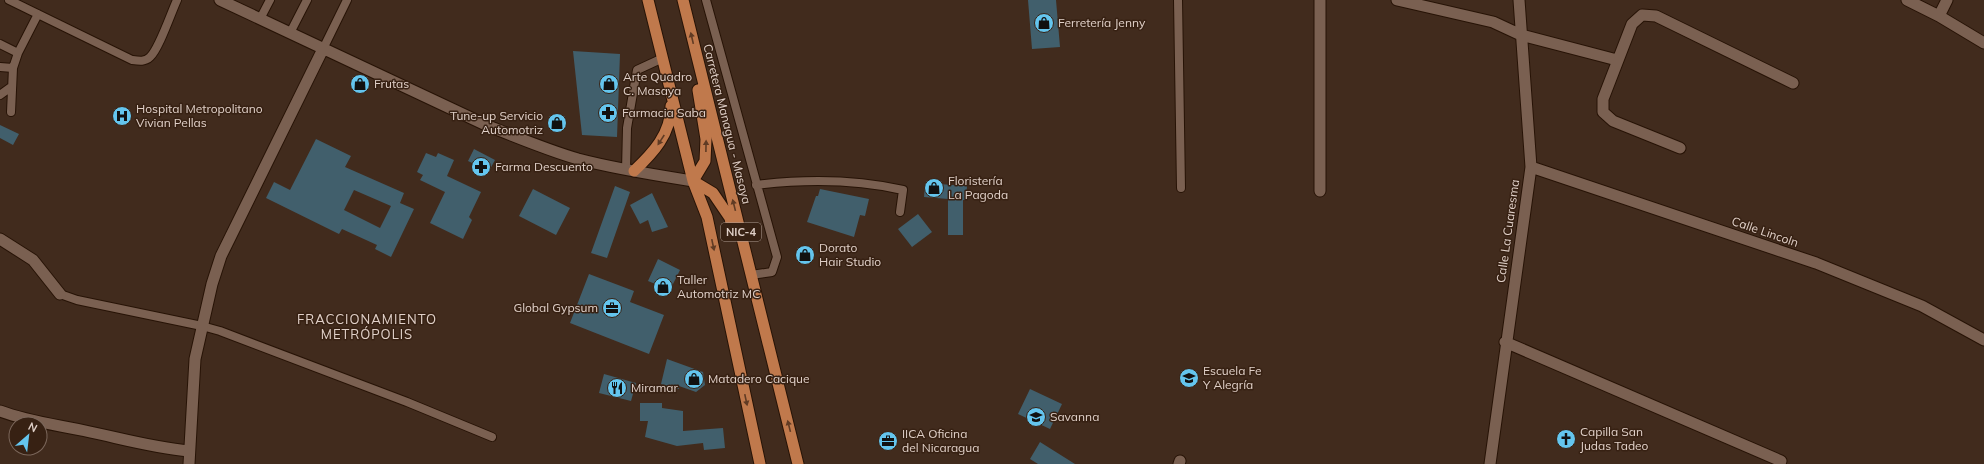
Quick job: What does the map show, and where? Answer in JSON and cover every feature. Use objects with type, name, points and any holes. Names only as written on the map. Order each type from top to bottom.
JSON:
[{"type":"highway","name":"NIC-4","points":[[648,0],[693,181],[707,217],[760,464]]},
{"type":"highway","name":"Carretera Managua - Masaya","points":[[683,0],[798,464]]},
{"type":"highway","points":[[697,58],[697,84],[706,139],[705,161],[693,181],[713,193],[730,218],[742,261],[751,274]]},
{"type":"highway","points":[[630,170],[652,153],[664,135],[671,118],[671,89]]},
{"type":"street","points":[[1320,0],[1320,190]]},
{"type":"street","points":[[1397,0],[1494,22],[1521,35],[1617,60]]},
{"type":"street","name":"Calle La Cuaresma","points":[[1490,464],[1505,342],[1531,167],[1519,0]]},
{"type":"street","points":[[1907,0],[1939,16],[1984,43]]},
{"type":"street","points":[[1939,16],[1947,0]]},
{"type":"street","points":[[227,2],[323,49],[486,125],[530,143],[578,158],[630,170],[693,181]]},
{"type":"street","points":[[1680,148],[1613,121],[1603,112],[1603,99],[1617,60],[1632,24],[1642,15],[1656,16],[1793,83]]},
{"type":"street","points":[[189,464],[195,359],[212,284],[230,234],[323,49]]},
{"type":"street","name":"Calle Lincoln","points":[[1531,167],[1816,263],[1922,306],[1984,340]]},
{"type":"street","points":[[0,239],[33,260],[60,294]]},
{"type":"street","points":[[1505,342],[1781,461]]},
{"type":"street","points":[[0,411],[24,420],[89,432],[158,448],[189,452]]},
{"type":"lane","points":[[10,0],[132,60],[142,61],[150,58],[156,49],[177,0]]},
{"type":"lane","points":[[260,19],[270,0]]},
{"type":"lane","points":[[290,33],[307,0]]},
{"type":"lane","points":[[323,49],[347,0]]},
{"type":"lane","points":[[706,0],[777,257],[772,272],[751,274]]},
{"type":"lane","points":[[1178,0],[1181,188]]},
{"type":"lane","points":[[11,112],[13,68],[18,53],[38,14]]},
{"type":"lane","points":[[0,44],[18,53]]},
{"type":"lane","points":[[630,170],[627,128],[637,70],[663,58]]},
{"type":"lane","points":[[0,67],[13,68]]},
{"type":"lane","points":[[0,95],[11,87]]},
{"type":"lane","points":[[756,185],[816,180],[878,184],[903,190],[900,212]]},
{"type":"lane","points":[[60,294],[77,300],[202,326],[407,402],[492,437]]},
{"type":"building","name":"Ferretería Jenny","points":[[1028,0],[1056,0],[1060,47],[1032,49]]},
{"type":"building","points":[[573,51],[620,54],[617,137],[582,135]]},
{"type":"building","points":[[0,125],[19,134],[13,145],[0,138]]},
{"type":"building","points":[[316,139],[351,156],[345,167],[404,193],[400,203],[414,209],[391,257],[375,249],[377,245],[342,229],[339,234],[266,198],[274,182],[290,190]],"holes":[[[354,190],[391,206],[380,228],[344,210]]]},
{"type":"building","points":[[474,149],[495,160],[489,171],[468,161]]},
{"type":"building","points":[[426,153],[436,157],[438,153],[454,160],[447,176],[481,192],[469,217],[472,220],[463,239],[430,223],[445,192],[420,180],[423,175],[417,172]]},
{"type":"building","points":[[925,183],[967,186],[966,200],[963,200],[963,235],[948,235],[948,199],[924,197]]},
{"type":"building","points":[[615,186],[630,192],[607,258],[591,253]]},
{"type":"building","points":[[533,189],[570,208],[556,235],[519,216]]},
{"type":"building","points":[[820,189],[869,199],[865,216],[860,215],[854,237],[807,222]]},
{"type":"building","points":[[652,193],[668,227],[652,232],[648,220],[640,224],[630,205]]},
{"type":"building","points":[[918,214],[932,232],[912,247],[898,229]]},
{"type":"building","points":[[658,259],[680,270],[670,290],[648,281]]},
{"type":"building","name":"Global Gypsum","points":[[589,274],[634,291],[630,302],[664,315],[649,354],[570,323]]},
{"type":"building","points":[[667,359],[703,372],[705,385],[696,392],[679,386],[679,389],[661,384]]},
{"type":"building","name":"Miramar","points":[[604,374],[636,383],[631,401],[599,393]]},
{"type":"building","points":[[1030,389],[1062,404],[1050,429],[1018,414]]},
{"type":"building","points":[[640,403],[662,403],[662,408],[683,411],[683,431],[723,428],[725,448],[704,450],[703,443],[677,446],[645,437],[648,421],[640,421]]},
{"type":"building","points":[[1040,442],[1075,464],[1038,464],[1030,459]]},
{"type":"place","name":"Ferretería Jenny","points":[[1044,23]]},
{"type":"place","name":"Frutas","points":[[360,84]]},
{"type":"place","name":"Arte Quadro C. Masaya","points":[[609,84]]},
{"type":"place","name":"Farmacia Saba","points":[[608,113]]},
{"type":"place","name":"Hospital Metropolitano Vivian Pellas","points":[[122,116]]},
{"type":"place","name":"Tune-up Servicio Automotriz","points":[[557,123]]},
{"type":"place","name":"Farma Descuento","points":[[481,167]]},
{"type":"place","name":"Floristería La Pagoda","points":[[934,188]]},
{"type":"place","name":"Dorato Hair Studio","points":[[805,255]]},
{"type":"place","name":"Taller Automotriz MC","points":[[663,287]]},
{"type":"place","name":"Global Gypsum","points":[[612,308]]},
{"type":"place","name":"Escuela Fe Y Alegría","points":[[1189,378]]},
{"type":"place","name":"Matadero Cacique","points":[[694,379]]},
{"type":"place","name":"Miramar","points":[[617,388]]},
{"type":"place","name":"Savanna","points":[[1036,417]]},
{"type":"place","name":"Capilla San Judas Tadeo","points":[[1566,439]]},
{"type":"place","name":"IICA Oficina del Nicaragua","points":[[888,441]]},
{"type":"district","name":"FRACCIONAMIENTO METRÓPOLIS","points":[[367,326]]}]
